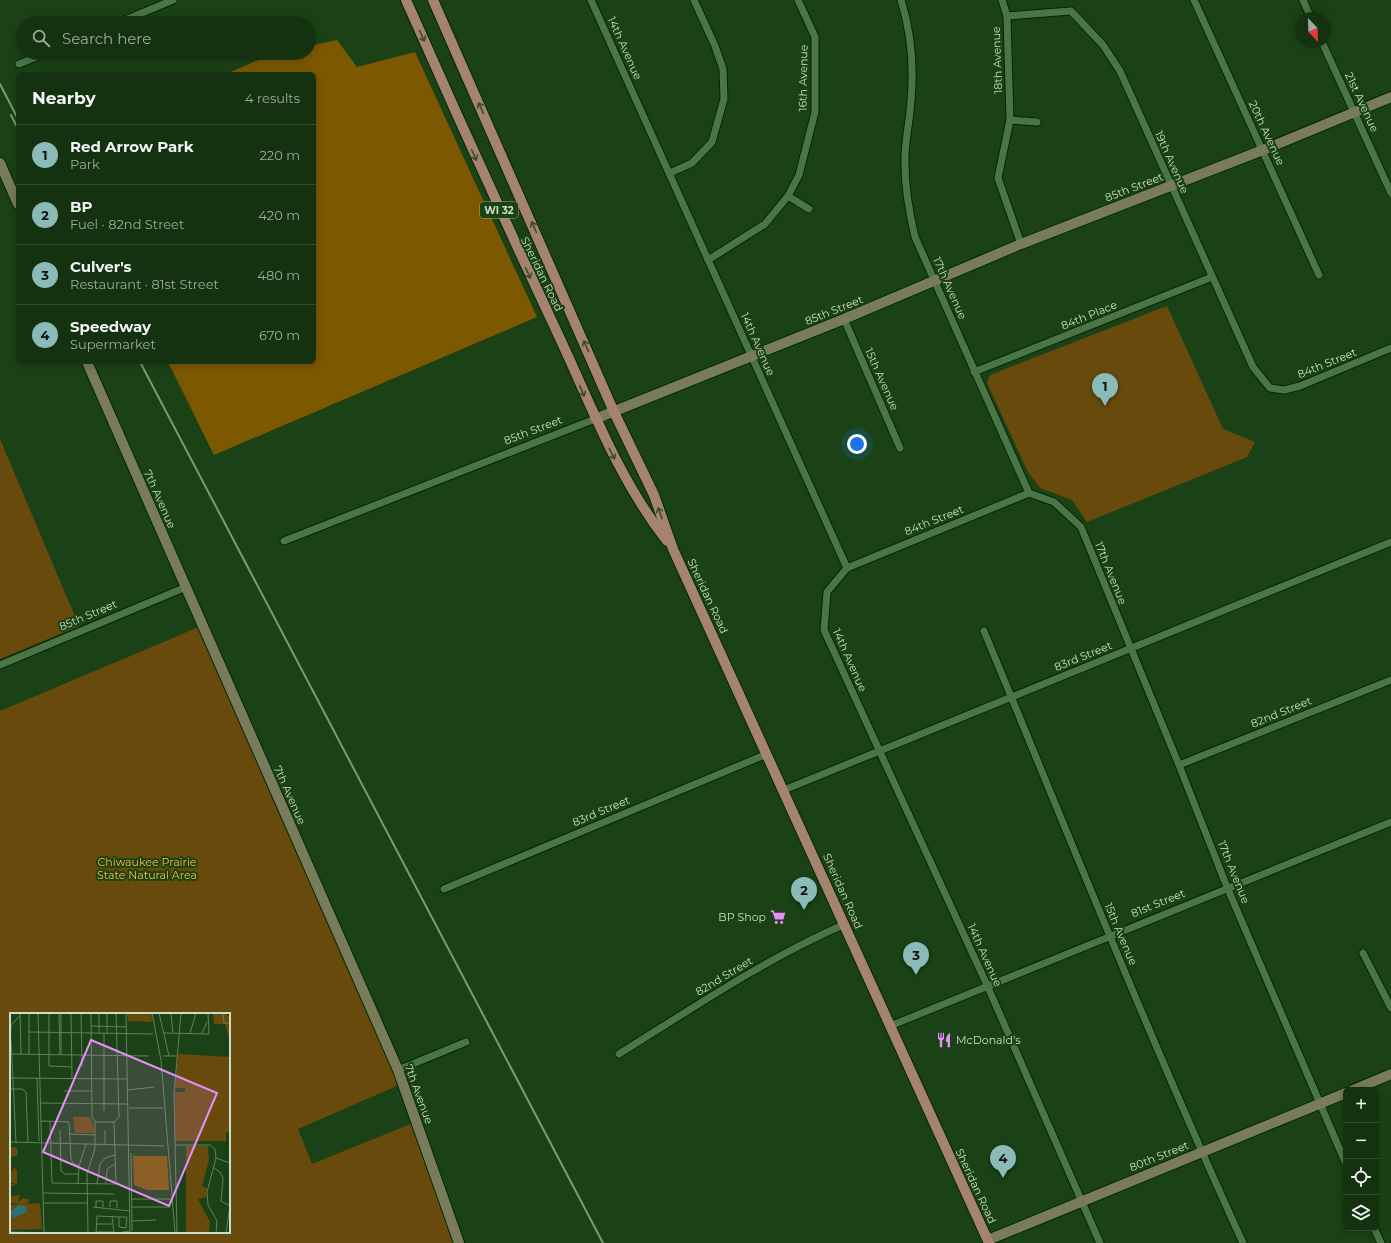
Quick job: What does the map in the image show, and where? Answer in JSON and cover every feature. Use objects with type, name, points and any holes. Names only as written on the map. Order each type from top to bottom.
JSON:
[{"type":"main road","name":"Sheridan Road","points":[[406,0],[470,146],[557,332],[613,457],[648,517],[673,550]]},
{"type":"main road","name":"Sheridan Road","points":[[433,0],[614,412],[654,495],[673,550],[845,924],[986,1242]]},
{"type":"street","points":[[135,16],[173,0]]},
{"type":"street","name":"14th Avenue","points":[[592,0],[847,568],[827,592],[824,630],[987,985],[1100,1243]]},
{"type":"street","points":[[670,173],[692,163],[712,142],[724,99],[723,69],[715,46],[694,0]]},
{"type":"street","name":"16th Avenue","points":[[708,260],[765,224],[788,196],[799,176],[815,112],[815,37],[798,0]]},
{"type":"street","name":"17th Avenue","points":[[902,0],[913,63],[912,99],[905,162],[908,206],[915,237],[1029,493],[1054,502],[1081,527],[1179,765],[1227,887],[1344,1159]]},
{"type":"street","name":"18th Avenue","points":[[1002,0],[1006,16],[1010,120],[998,178],[1021,244]]},
{"type":"street","name":"20th Avenue","points":[[1194,0],[1319,275]]},
{"type":"street","points":[[1303,0],[1308,12]]},
{"type":"street","name":"19th Avenue","points":[[1006,16],[1071,11],[1102,45],[1120,71],[1253,367],[1270,388]]},
{"type":"street","name":"21st Avenue","points":[[1325,48],[1391,193]]},
{"type":"street","points":[[20,64],[29,60]]},
{"type":"street","name":"85th Street","points":[[284,541],[752,357],[935,282],[1021,244],[1263,150],[1391,97]]},
{"type":"street","points":[[1010,120],[1037,122]]},
{"type":"street","points":[[0,163],[16,199]]},
{"type":"street","points":[[788,196],[809,209]]},
{"type":"street","name":"84th Place","points":[[974,372],[1212,277]]},
{"type":"street","name":"15th Avenue","points":[[844,320],[900,448]]},
{"type":"street","name":"84th Street","points":[[1270,388],[1284,390],[1300,386],[1391,348]]},
{"type":"street","name":"7th Avenue","points":[[88,364],[398,1070],[459,1243]]},
{"type":"street","name":"84th Street","points":[[847,568],[1029,493]]},
{"type":"street","name":"83rd Street","points":[[784,790],[1391,542]]},
{"type":"street","name":"85th Street","points":[[0,665],[186,587]]},
{"type":"street","name":"15th Avenue","points":[[984,631],[1109,935],[1202,1152],[1243,1243]]},
{"type":"street","name":"82nd Street","points":[[1179,765],[1391,680]]},
{"type":"street","name":"83rd Street","points":[[444,889],[767,754]]},
{"type":"street","name":"81st Street","points":[[890,1026],[1109,935],[1391,822]]},
{"type":"street","name":"82nd Street","points":[[619,1054],[755,970],[804,942],[845,924]]},
{"type":"street","points":[[1363,952],[1391,1008]]},
{"type":"street","points":[[398,1070],[466,1042]]},
{"type":"street","points":[[1360,1087],[1391,1074]]},
{"type":"street","name":"80th Street","points":[[986,1242],[1081,1201],[1343,1094]]},
{"type":"street","points":[[1375,1231],[1381,1243]]},
{"type":"green space","points":[[1167,306],[1223,429],[1255,442],[1247,457],[1087,522],[1072,500],[1040,488],[1028,472],[987,383],[990,375]]},
{"type":"green space","points":[[0,439],[79,626],[0,659]]},
{"type":"green space","name":"Chiwaukee Prairie State Natural Area","points":[[199,627],[399,1085],[298,1129],[312,1164],[413,1123],[455,1243],[0,1243],[0,711]]},
{"type":"shaded area","points":[[337,40],[357,67],[415,52],[537,317],[214,455],[169,364],[316,364],[316,72],[231,72],[258,60],[316,60],[316,44]]},
{"type":"railway","points":[[0,84],[16,115]]},
{"type":"railway","points":[[11,115],[16,125]]},
{"type":"railway","points":[[141,364],[603,1243]]},
{"type":"place","name":"Red Arrow Park","points":[[1105,406]]},
{"type":"place","name":"BP","points":[[804,910]]},
{"type":"place","name":"BP Shop","points":[[778,917]]},
{"type":"place","name":"Culver's","points":[[916,975]]},
{"type":"place","name":"McDonald's","points":[[944,1040]]},
{"type":"place","name":"Speedway","points":[[1003,1178]]}]
